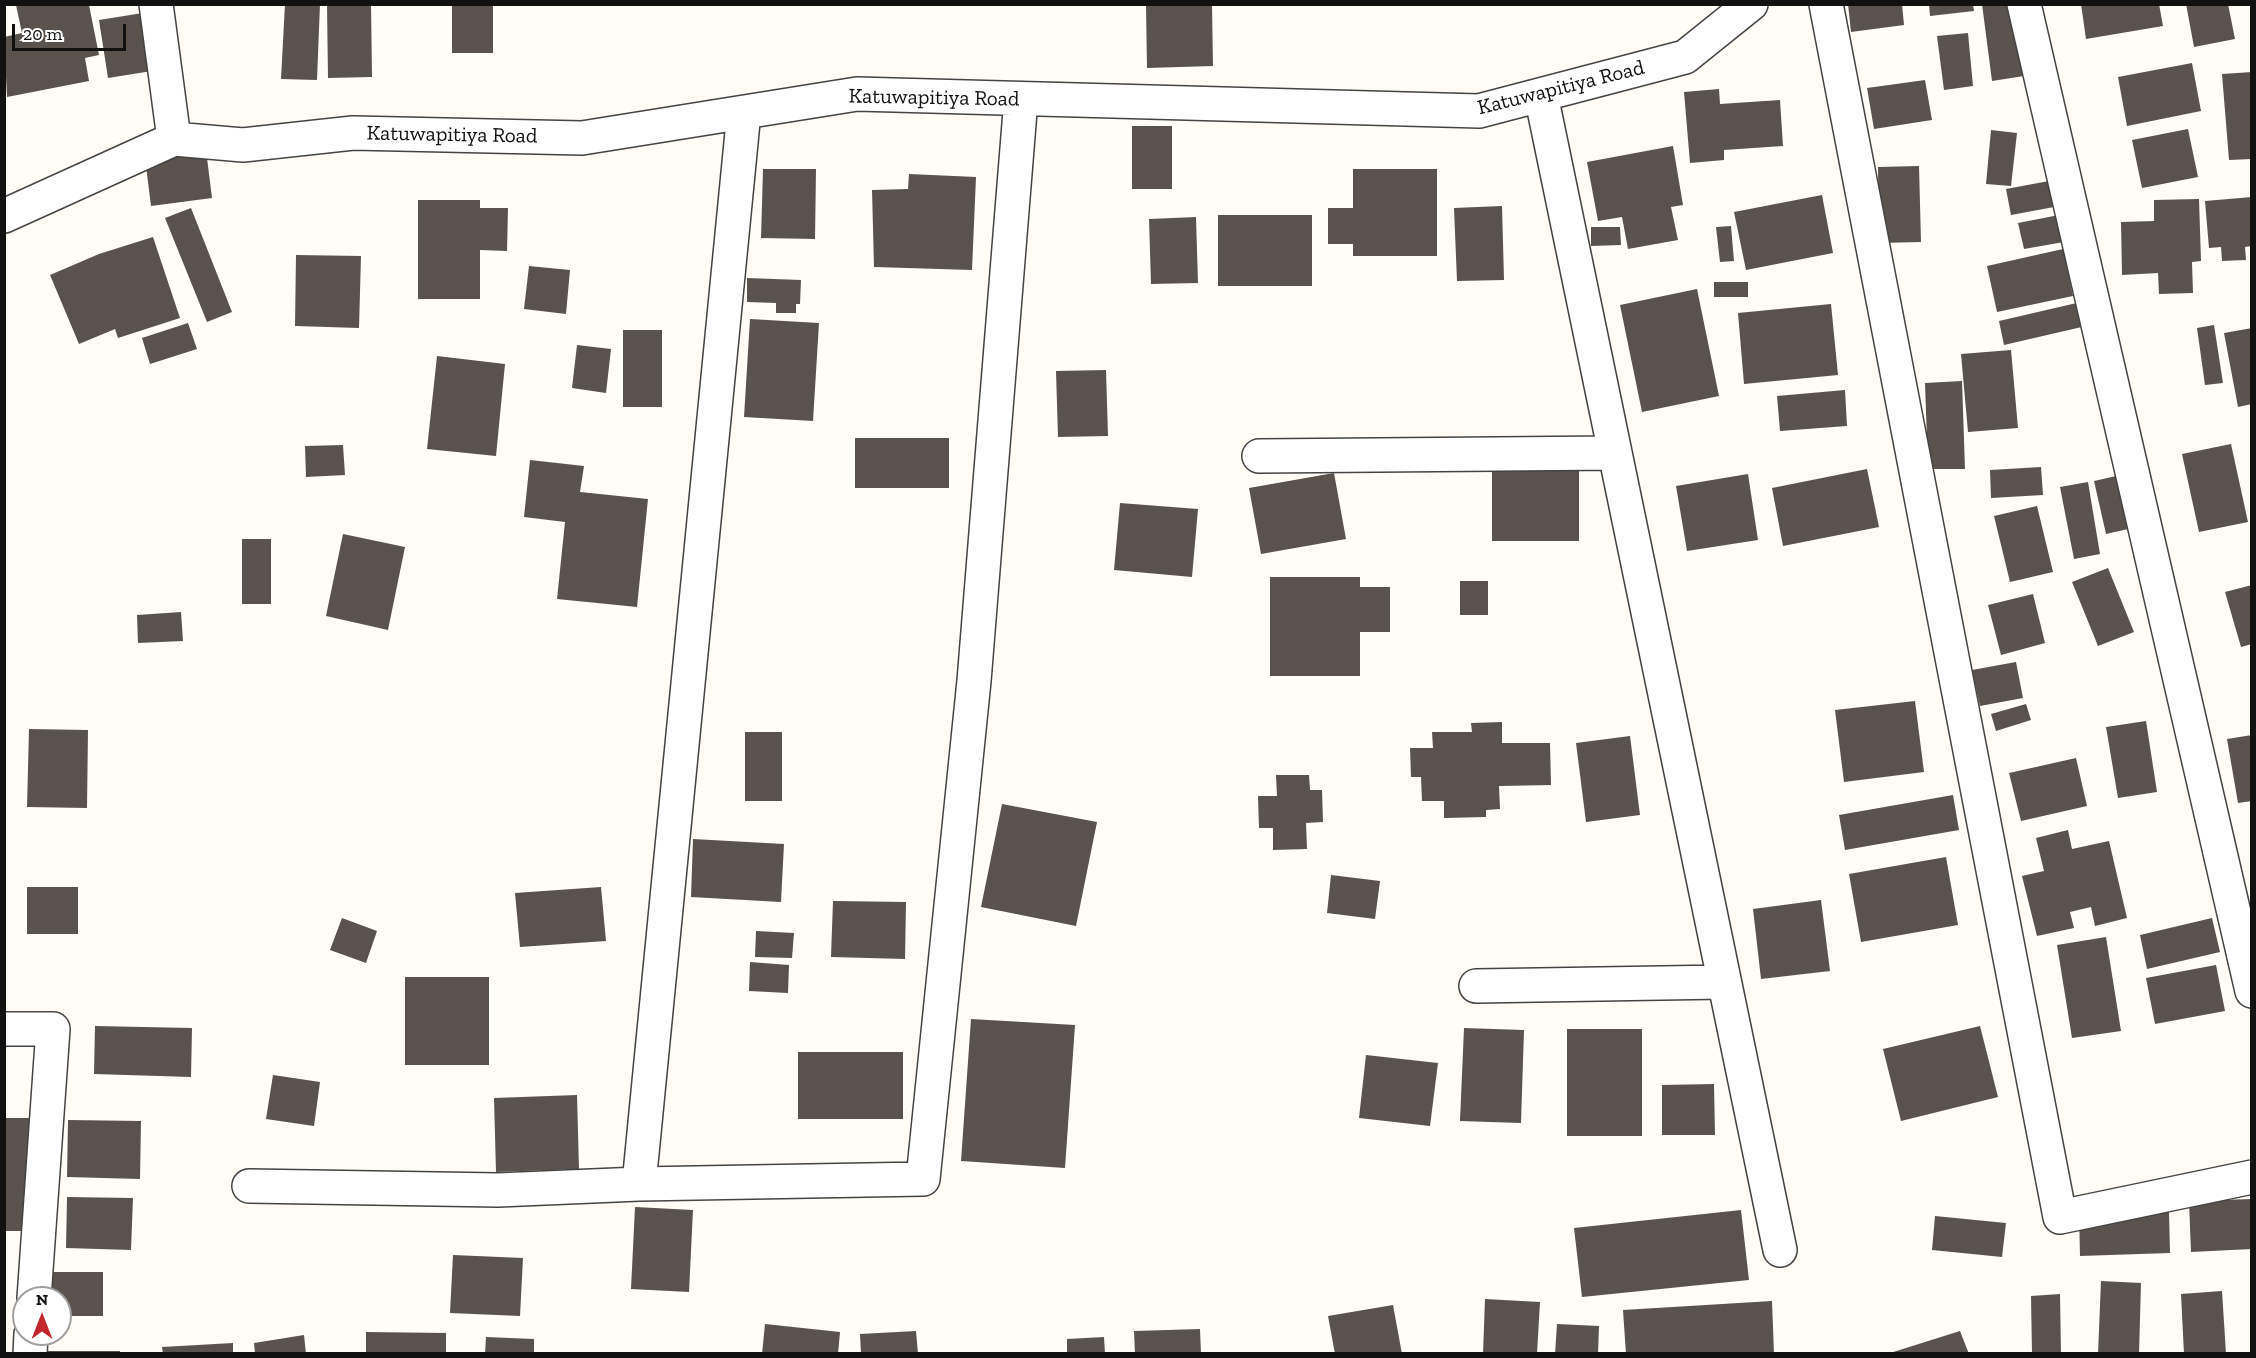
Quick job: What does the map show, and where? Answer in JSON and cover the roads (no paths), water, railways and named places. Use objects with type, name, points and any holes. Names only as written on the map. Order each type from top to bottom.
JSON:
[{"type":"street","points":[[156,4],[174,139]]},
{"type":"street","name":"Katuwapitiya Road","points":[[4,216],[174,139],[243,145],[353,133],[582,138],[856,94],[1479,111],[1685,57],[1751,4]]},
{"type":"street","points":[[1826,4],[2060,1217],[2252,1177]]},
{"type":"street","points":[[2024,4],[2252,991]]},
{"type":"street","points":[[1541,95],[1780,1250]]},
{"type":"street","points":[[249,1186],[498,1190],[639,1184],[923,1179],[975,681],[1020,99]]},
{"type":"street","points":[[639,1184],[744,112]]},
{"type":"street","points":[[1259,456],[1615,453]]},
{"type":"street","points":[[1476,986],[1724,982]]},
{"type":"street","points":[[4,1029],[53,1029],[35,1286]]}]
